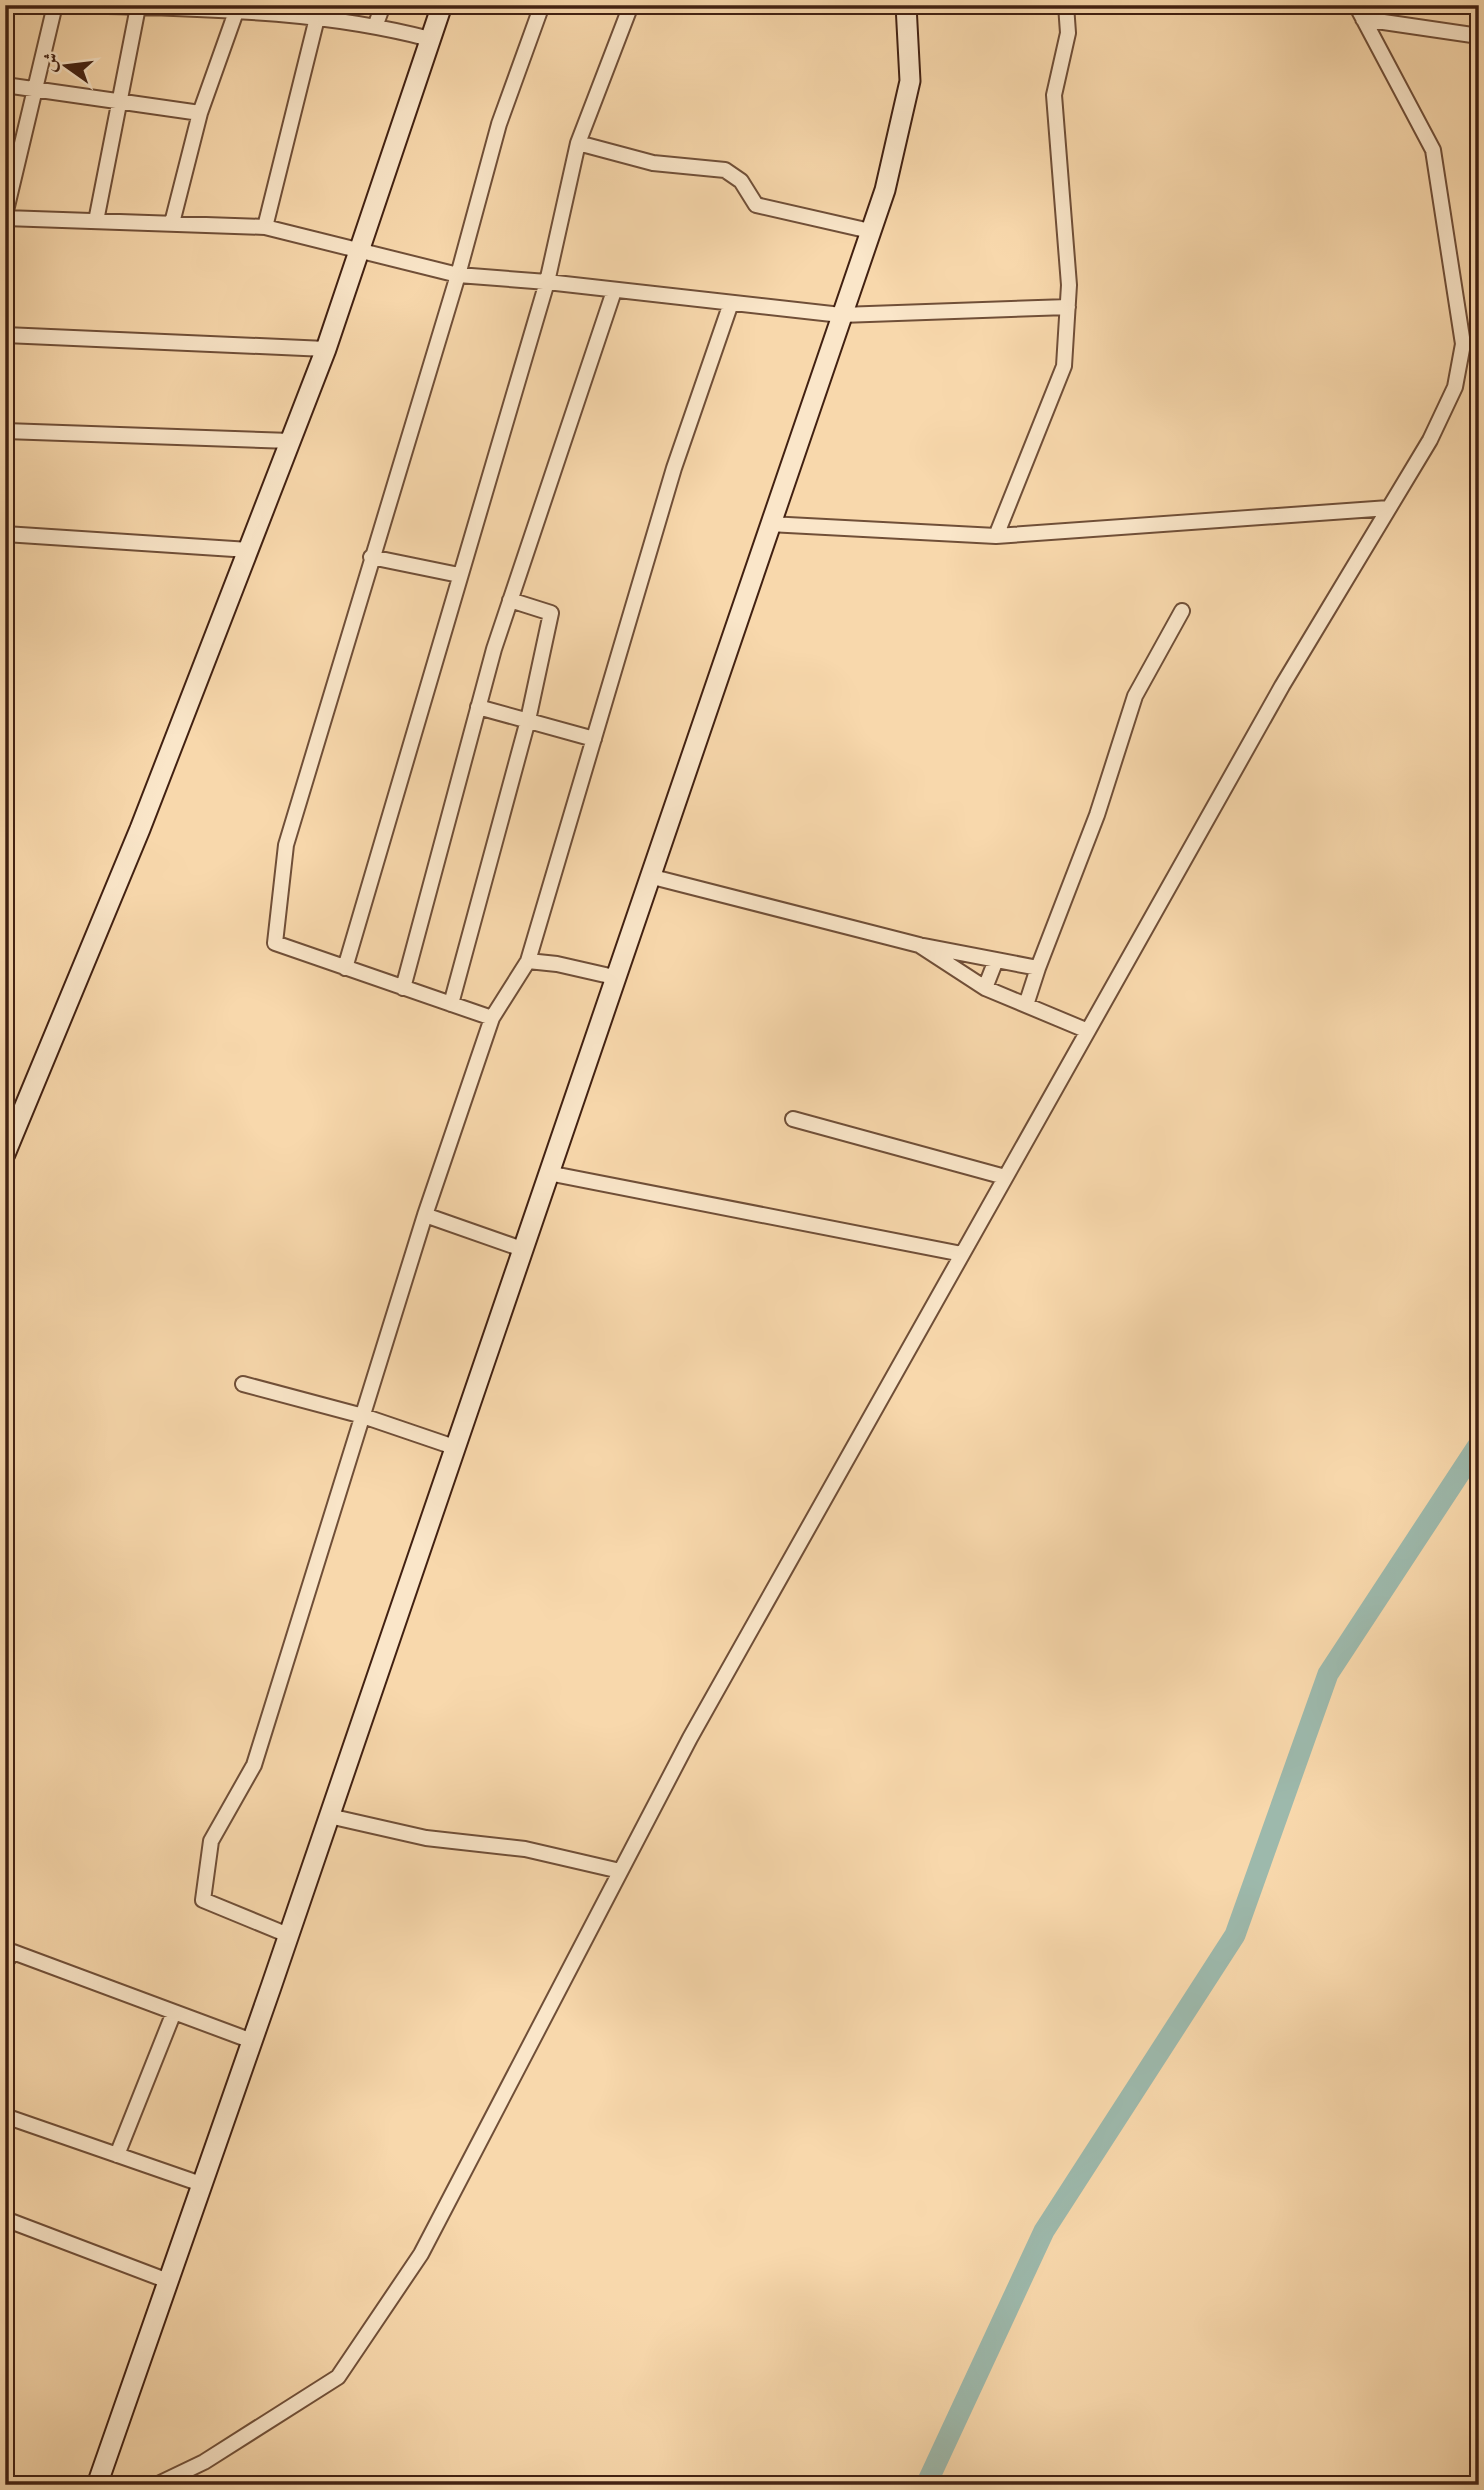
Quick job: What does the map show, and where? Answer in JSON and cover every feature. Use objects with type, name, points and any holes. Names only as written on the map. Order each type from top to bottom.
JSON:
[{"type":"main road","points":[[5,1154],[140,829],[326,349],[442,5]]},
{"type":"main road","points":[[97,2485],[252,2041],[885,190],[909,81],[906,5]]},
{"type":"street","points":[[55,5],[5,216],[265,227],[458,275],[547,282],[841,315],[1068,307]]},
{"type":"street","points":[[79,5],[240,8],[376,24],[430,39]]},
{"type":"street","points":[[376,24],[383,5]]},
{"type":"street","points":[[492,1018],[275,943],[286,845],[458,275],[499,124],[542,5]]},
{"type":"street","points":[[345,968],[547,282],[578,143],[631,5]]},
{"type":"street","points":[[996,536],[1065,366],[1069,285],[1054,95],[1068,33],[1066,5]]},
{"type":"street","points":[[156,2485],[204,2462],[338,2377],[421,2253],[690,1738],[1282,686],[1430,440],[1455,387],[1462,344],[1433,150],[1356,5]]},
{"type":"street","points":[[96,221],[122,102],[138,7]]},
{"type":"street","points":[[172,223],[200,113],[240,8]]},
{"type":"street","points":[[265,227],[317,18]]},
{"type":"street","points":[[1363,19],[1479,36]]},
{"type":"street","points":[[5,85],[200,113]]},
{"type":"street","points":[[578,143],[653,163],[724,170],[740,181],[756,205],[870,231]]},
{"type":"street","points":[[403,988],[478,708],[510,600],[614,291]]},
{"type":"street","points":[[288,1935],[203,1900],[211,1841],[254,1765],[425,1214],[492,1018],[528,961],[674,468],[731,303]]},
{"type":"street","points":[[5,335],[326,349]]},
{"type":"street","points":[[5,431],[290,441]]},
{"type":"street","points":[[769,524],[996,536],[1389,508]]},
{"type":"street","points":[[5,534],[249,550]]},
{"type":"street","points":[[371,557],[459,575]]},
{"type":"street","points":[[451,1004],[528,720],[551,613],[510,600]]},
{"type":"street","points":[[1026,1004],[1097,815],[1135,696],[1182,611]]},
{"type":"street","points":[[478,708],[594,739]]},
{"type":"street","points":[[649,876],[919,945],[1038,968]]},
{"type":"street","points":[[919,945],[985,988],[1088,1031]]},
{"type":"street","points":[[985,988],[996,960]]},
{"type":"street","points":[[528,961],[557,964],[614,977]]},
{"type":"street","points":[[793,1119],[1005,1177]]},
{"type":"street","points":[[548,1173],[962,1254]]},
{"type":"street","points":[[425,1214],[522,1249]]},
{"type":"street","points":[[243,1384],[363,1416],[454,1447]]},
{"type":"street","points":[[329,1816],[426,1838],[525,1849],[620,1871]]},
{"type":"street","points":[[5,1964],[13,1952],[252,2041]]},
{"type":"street","points":[[117,2155],[174,2012]]},
{"type":"street","points":[[5,2116],[201,2184]]},
{"type":"street","points":[[5,2219],[168,2281]]},
{"type":"waterway","points":[[926,2485],[1044,2231],[1235,1935],[1328,1674],[1479,1444]]}]
